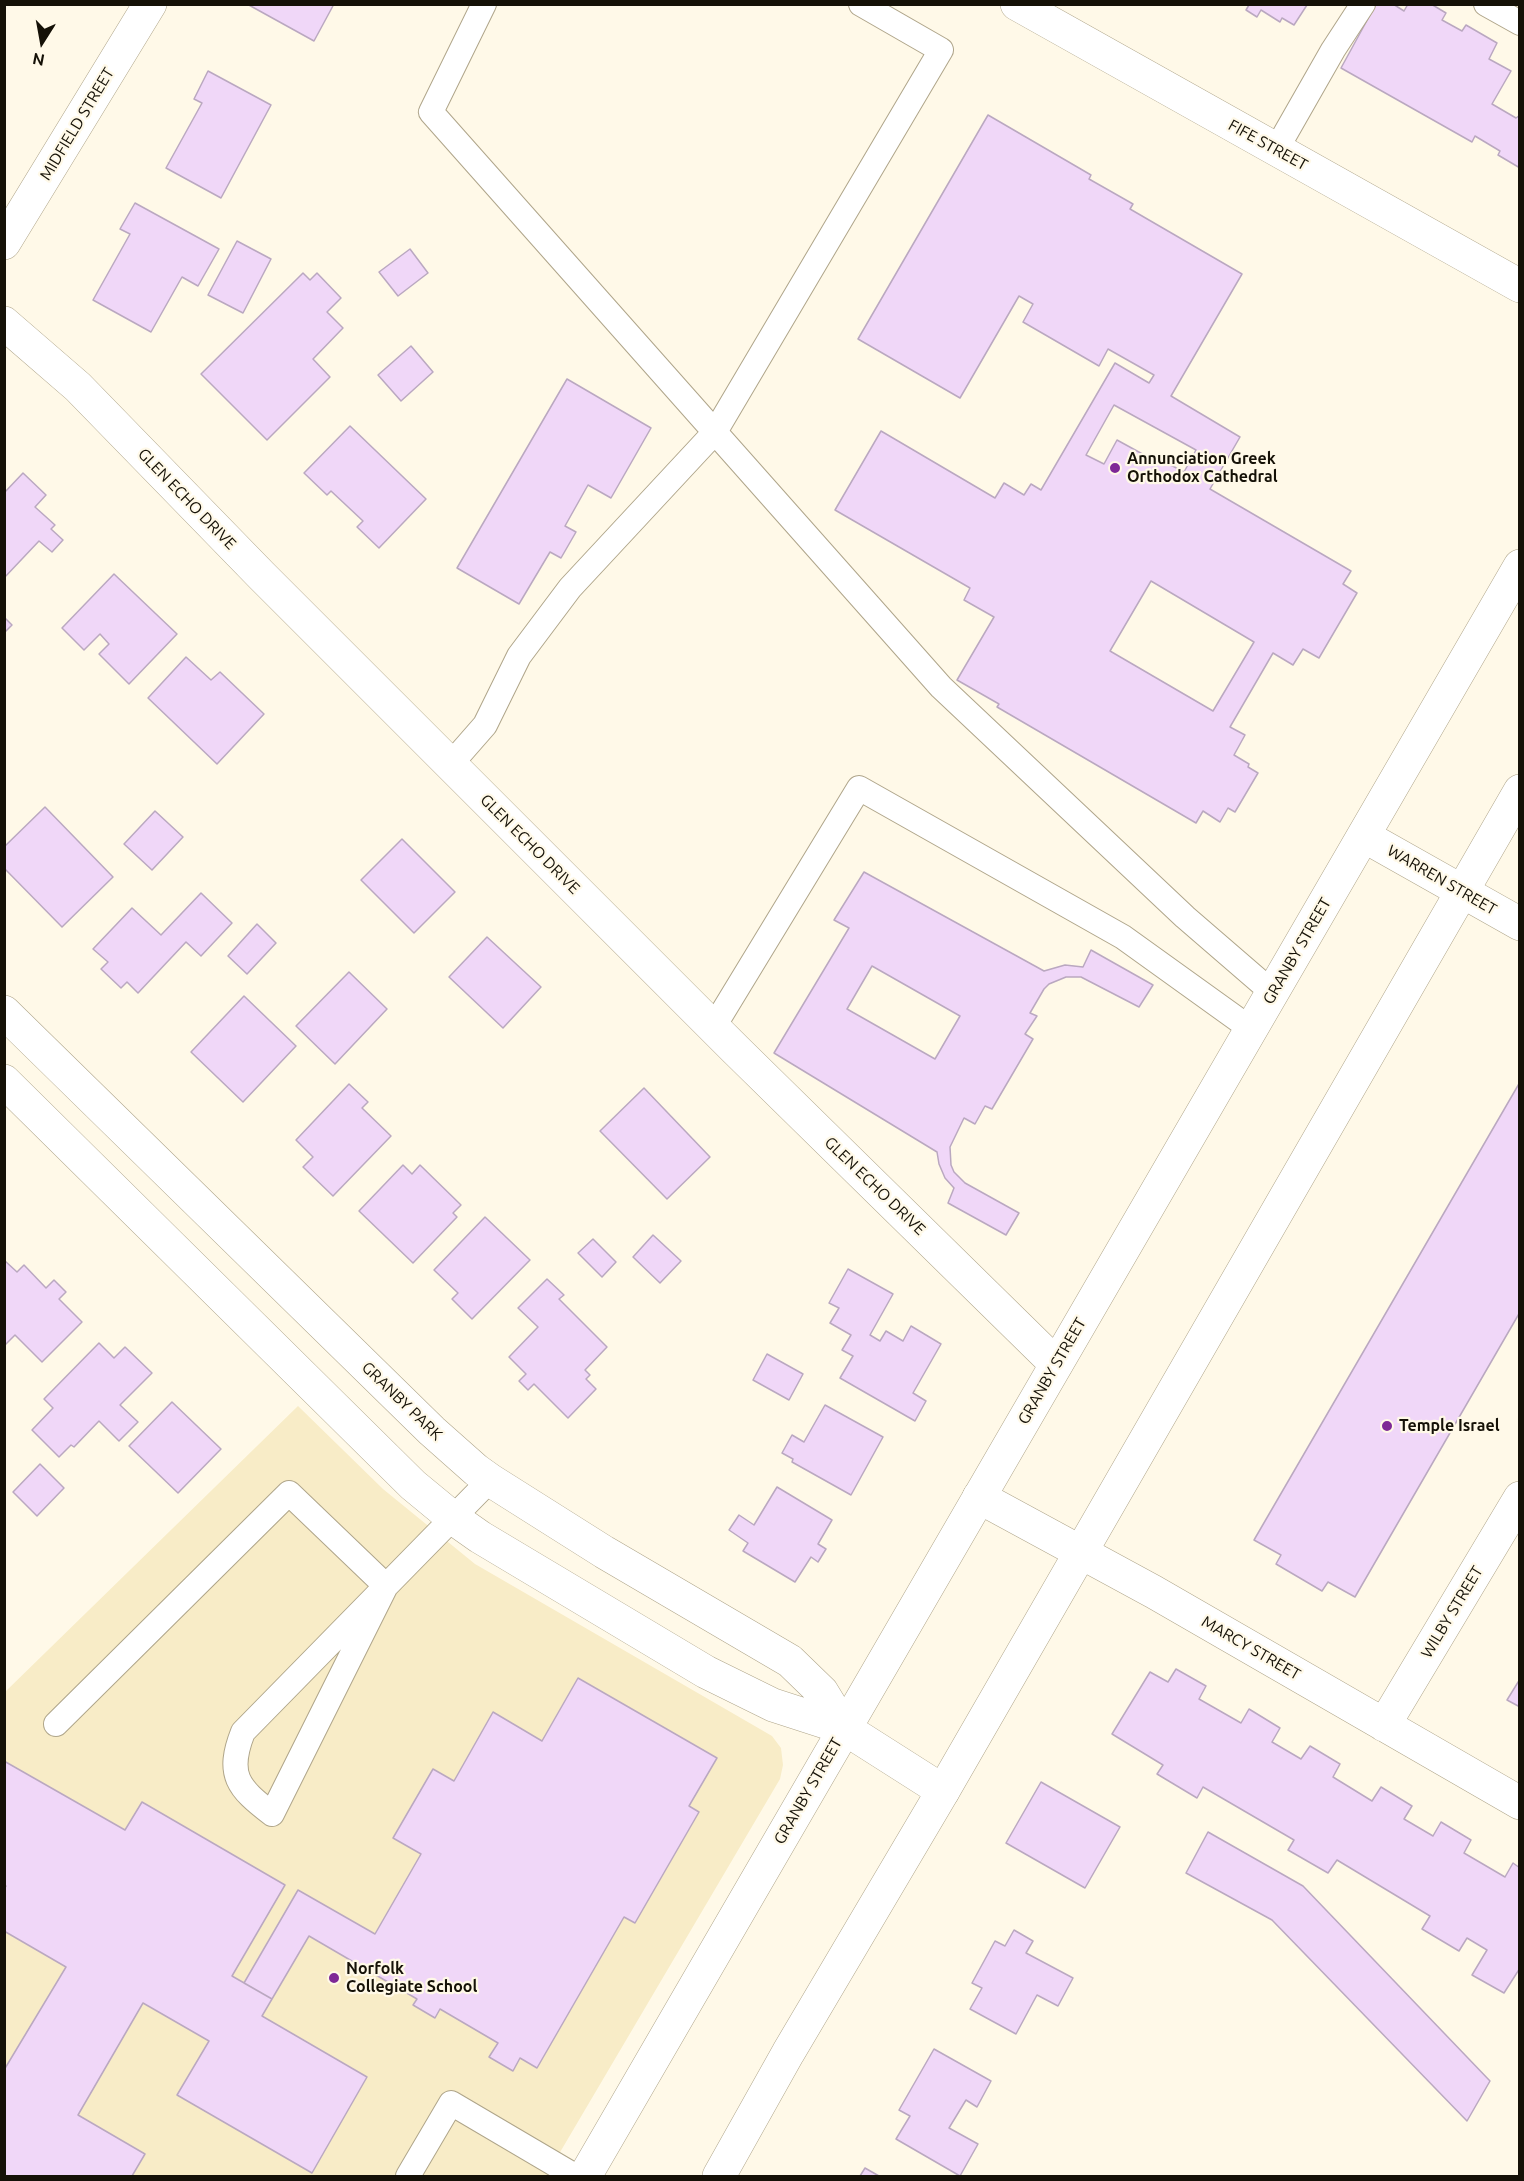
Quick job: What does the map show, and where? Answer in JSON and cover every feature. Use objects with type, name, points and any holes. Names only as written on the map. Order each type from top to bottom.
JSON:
[{"type":"street","name":"MIDFIELD STREET","points":[[8,231],[150,4]]},
{"type":"street","name":"FIFE STREET","points":[[1017,4],[1520,286]]},
{"type":"street","name":"GLEN ECHO DRIVE","points":[[4,323],[78,387],[261,575],[713,1028],[1056,1364]]},
{"type":"street","name":"GRANBY STREET","points":[[585,2176],[1520,566]]},
{"type":"street","points":[[718,2176],[1520,791]]},
{"type":"street","name":"WARREN STREET","points":[[1364,836],[1520,924]]},
{"type":"street","name":"GRANBY PARK","points":[[4,1012],[432,1431],[476,1470],[604,1552],[790,1661],[822,1692],[844,1728]]},
{"type":"street","name":"GRANBY PARK","points":[[4,1081],[413,1485],[453,1518],[480,1537],[706,1672],[774,1705],[844,1728],[943,1791]]},
{"type":"street","name":"MARCY STREET","points":[[980,1497],[1154,1592],[1520,1803]]},
{"type":"street","name":"WILBY STREET","points":[[1384,1725],[1520,1498]]},
{"type":"lane","points":[[484,4],[431,112],[941,687],[1185,917],[1273,993]]},
{"type":"lane","points":[[450,765],[485,724],[519,656],[570,588],[715,432],[940,50],[861,4]]},
{"type":"lane","points":[[1276,150],[1333,50],[1363,4]]},
{"type":"lane","points":[[1486,4],[1520,23]]},
{"type":"lane","points":[[713,1028],[859,788],[1123,937],[1251,1029]]},
{"type":"lane","points":[[386,1586],[272,1814],[247,1795],[236,1775],[235,1753],[243,1732],[386,1586],[453,1518],[490,1480]]},
{"type":"lane","points":[[56,1724],[289,1493],[386,1586]]},
{"type":"lane","points":[[408,2176],[451,2103],[575,2176]]},
{"type":"shaded area","name":"Norfolk Collegiate School","points":[[298,1406],[383,1489],[475,1564],[772,1736],[781,1748],[783,1765],[780,1779],[546,2176],[5,2176],[5,1692]]},
{"type":"building","points":[[247,4],[334,4],[314,41]]},
{"type":"building","points":[[1307,4],[1294,25],[1282,18],[1280,22],[1261,10],[1257,17],[1246,10],[1249,5]]},
{"type":"building","points":[[1376,4],[1393,4],[1404,11],[1408,4],[1431,4],[1446,13],[1442,20],[1462,31],[1466,25],[1497,43],[1489,59],[1511,71],[1492,104],[1516,118],[1520,115],[1520,168],[1498,155],[1500,151],[1475,136],[1472,142],[1341,68]]},
{"type":"building","points":[[208,71],[271,105],[221,198],[166,168],[202,103],[194,99]]},
{"type":"building","name":"Annunciation Greek Orthodox Cathedral","points":[[988,115],[1091,175],[1089,179],[1133,204],[1130,209],[1242,274],[1171,396],[1240,437],[1210,489],[1351,571],[1343,584],[1357,593],[1319,658],[1303,649],[1293,665],[1273,653],[1230,727],[1245,735],[1234,755],[1258,773],[1235,812],[1228,808],[1220,822],[1203,811],[1196,823],[997,707],[999,704],[957,680],[994,617],[964,600],[970,588],[835,510],[881,431],[995,498],[1004,483],[1024,495],[1031,484],[1041,490],[1115,363],[1149,383],[1154,375],[1108,349],[1099,366],[1023,322],[1033,304],[1019,296],[960,398],[858,339]],"holes":[[[1114,405],[1196,450],[1184,472],[1150,454],[1148,457],[1117,440],[1104,464],[1086,455]],[[1151,581],[1254,642],[1213,711],[1110,651]]]},
{"type":"building","points":[[135,203],[219,249],[198,286],[182,277],[151,332],[93,300],[130,234],[120,229]]},
{"type":"building","points":[[237,241],[271,259],[243,313],[208,295]]},
{"type":"building","points":[[410,249],[428,273],[398,296],[379,272]]},
{"type":"building","points":[[303,273],[310,280],[317,273],[341,298],[327,312],[343,328],[313,359],[330,377],[267,440],[201,374]]},
{"type":"building","points":[[411,346],[433,372],[401,401],[378,375]]},
{"type":"building","points":[[567,379],[651,428],[611,498],[588,485],[565,526],[576,532],[561,558],[550,552],[519,604],[457,568]]},
{"type":"building","points":[[350,426],[426,499],[379,548],[357,527],[363,521],[331,491],[327,495],[304,473]]},
{"type":"building","points":[[23,473],[46,495],[35,507],[55,525],[51,529],[63,540],[52,552],[39,541],[4,578],[4,493]]},
{"type":"building","points":[[114,574],[177,634],[129,684],[99,654],[109,644],[100,634],[84,650],[62,628]]},
{"type":"building","points":[[4,617],[12,625],[4,633]]},
{"type":"building","points":[[186,657],[211,680],[220,672],[264,714],[217,764],[148,698]]},
{"type":"building","points":[[45,807],[113,877],[62,927],[4,868],[4,847]]},
{"type":"building","points":[[155,811],[183,837],[152,870],[124,844]]},
{"type":"building","points":[[402,839],[455,892],[414,933],[361,880]]},
{"type":"building","points":[[864,872],[1044,971],[1065,965],[1083,967],[1091,950],[1153,985],[1139,1007],[1081,977],[1066,977],[1049,984],[1030,1013],[1037,1016],[1025,1034],[1033,1039],[992,1109],[985,1106],[975,1124],[964,1118],[950,1147],[951,1165],[954,1172],[965,1183],[1019,1213],[1006,1235],[948,1203],[954,1188],[945,1178],[937,1152],[774,1053],[849,928],[834,920]],"holes":[[[872,966],[960,1016],[935,1059],[847,1009]]]},
{"type":"building","points":[[201,893],[232,923],[201,956],[186,942],[138,993],[127,982],[121,988],[101,969],[108,962],[93,949],[132,908],[161,935]]},
{"type":"building","points":[[257,924],[276,943],[247,974],[228,956]]},
{"type":"building","points":[[487,937],[541,987],[503,1028],[449,977]]},
{"type":"building","points":[[349,972],[387,1009],[335,1064],[296,1026]]},
{"type":"building","points":[[244,996],[296,1046],[243,1102],[191,1052]]},
{"type":"building","name":"Temple Israel","points":[[1520,1082],[1520,1312],[1355,1597],[1328,1582],[1322,1591],[1276,1564],[1281,1555],[1254,1540]]},
{"type":"building","points":[[349,1084],[368,1102],[362,1108],[391,1136],[333,1196],[303,1167],[313,1157],[296,1140]]},
{"type":"building","points":[[644,1088],[710,1157],[667,1199],[600,1131]]},
{"type":"building","points":[[403,1165],[412,1174],[420,1165],[461,1205],[453,1213],[457,1217],[413,1263],[359,1211]]},
{"type":"building","points":[[485,1217],[530,1260],[472,1319],[452,1299],[458,1293],[434,1270]]},
{"type":"building","points":[[653,1235],[681,1261],[660,1283],[633,1257]]},
{"type":"building","points":[[593,1239],[616,1262],[602,1277],[578,1253]]},
{"type":"building","points":[[4,1260],[17,1272],[24,1265],[46,1288],[54,1280],[66,1292],[59,1299],[82,1322],[42,1362],[15,1335],[4,1346]]},
{"type":"building","points":[[848,1269],[893,1294],[870,1335],[880,1341],[886,1331],[903,1341],[911,1326],[941,1344],[913,1393],[926,1401],[915,1421],[840,1378],[853,1356],[842,1350],[851,1335],[830,1323],[839,1308],[829,1303]]},
{"type":"building","points":[[547,1279],[564,1295],[559,1299],[607,1347],[585,1370],[590,1375],[586,1379],[596,1389],[568,1418],[534,1384],[528,1390],[519,1381],[526,1374],[509,1357],[538,1327],[518,1308]]},
{"type":"building","points":[[99,1343],[114,1358],[125,1347],[152,1373],[120,1405],[138,1422],[119,1441],[99,1421],[74,1447],[71,1445],[59,1457],[32,1430],[53,1408],[44,1399]]},
{"type":"building","points":[[767,1354],[803,1374],[789,1400],[753,1380]]},
{"type":"building","points":[[172,1402],[221,1449],[178,1493],[129,1446]]},
{"type":"building","points":[[825,1405],[883,1437],[851,1495],[792,1462],[793,1459],[782,1453],[792,1435],[804,1442]]},
{"type":"building","points":[[40,1464],[64,1488],[37,1516],[13,1492]]},
{"type":"building","points":[[777,1487],[832,1520],[818,1544],[826,1549],[818,1562],[811,1557],[795,1582],[743,1551],[748,1543],[729,1530],[739,1515],[754,1525]]},
{"type":"building","points":[[1176,1669],[1206,1686],[1199,1699],[1241,1723],[1249,1709],[1280,1728],[1272,1742],[1301,1759],[1310,1746],[1340,1764],[1333,1777],[1372,1801],[1381,1787],[1412,1806],[1404,1819],[1433,1836],[1441,1822],[1471,1840],[1464,1853],[1505,1877],[1513,1863],[1520,1868],[1520,1968],[1504,1993],[1472,1975],[1487,1950],[1467,1938],[1459,1951],[1422,1929],[1430,1916],[1337,1860],[1328,1873],[1288,1850],[1294,1840],[1203,1787],[1197,1798],[1157,1774],[1163,1765],[1112,1734],[1150,1672],[1168,1682]]},
{"type":"building","points":[[578,1678],[717,1758],[689,1806],[699,1812],[635,1923],[624,1917],[537,2068],[520,2058],[513,2071],[489,2057],[498,2043],[440,2009],[435,2018],[413,2005],[417,1999],[309,1936],[272,1999],[244,1983],[298,1890],[375,1934],[421,1854],[393,1838],[433,1769],[454,1781],[493,1712],[542,1741]]},
{"type":"building","points":[[1520,1679],[1520,1707],[1507,1700]]},
{"type":"building","points":[[4,1761],[125,1830],[142,1802],[285,1885],[232,1976],[272,1999],[262,2016],[367,2077],[312,2173],[177,2095],[209,2041],[143,2003],[78,2115],[145,2154],[132,2176],[4,2176],[4,2070],[66,1967],[4,1931],[4,1889],[6,1886],[4,1885]]},
{"type":"building","points":[[1041,1782],[1120,1827],[1085,1888],[1006,1843]]},
{"type":"building","points":[[1208,1832],[1303,1886],[1490,2081],[1467,2121],[1272,1920],[1186,1873]]},
{"type":"building","points":[[1014,1930],[1033,1941],[1026,1953],[1073,1978],[1058,2006],[1037,1995],[1016,2034],[970,2009],[982,1988],[972,1983],[995,1941],[1005,1946]]},
{"type":"building","points":[[934,2049],[991,2081],[977,2107],[966,2100],[949,2128],[978,2144],[960,2176],[896,2139],[910,2116],[899,2110]]},
{"type":"building","points":[[865,2168],[879,2176],[860,2176]]},
{"type":"place","name":"Annunciation Greek Orthodox Cathedral","points":[[1115,468]]},
{"type":"place","name":"Temple Israel","points":[[1387,1426]]},
{"type":"place","name":"Norfolk Collegiate School","points":[[334,1978]]}]
